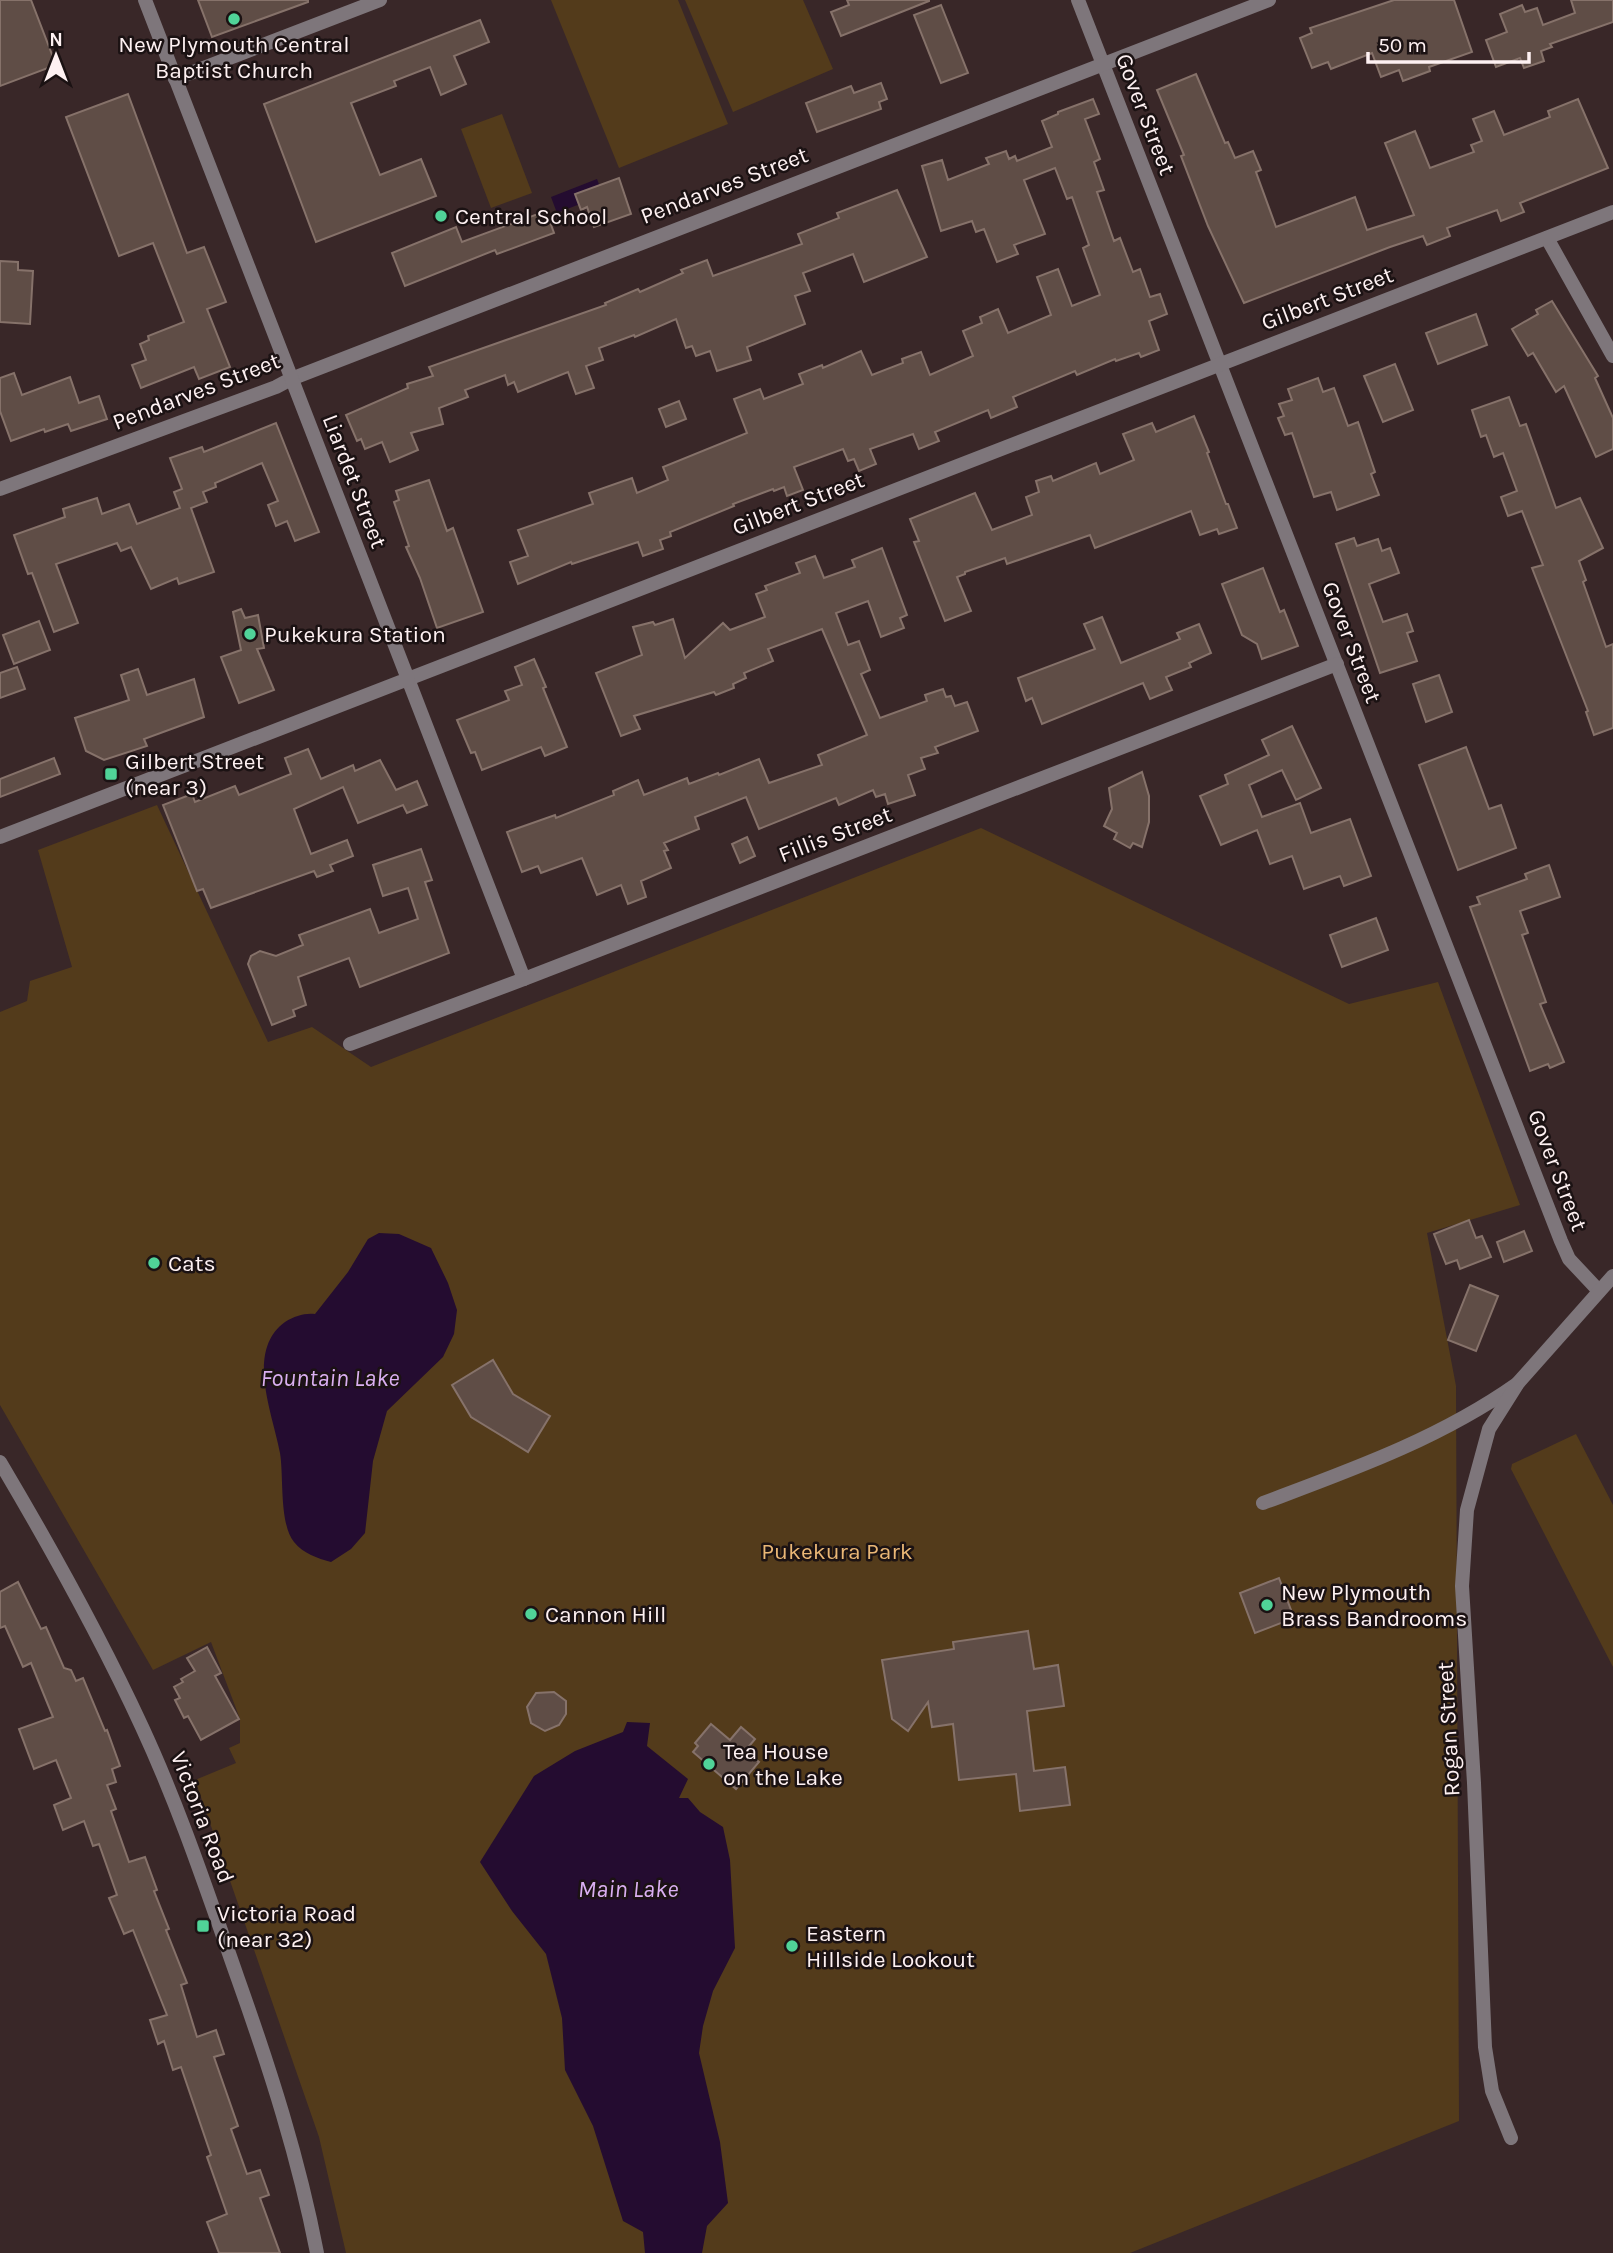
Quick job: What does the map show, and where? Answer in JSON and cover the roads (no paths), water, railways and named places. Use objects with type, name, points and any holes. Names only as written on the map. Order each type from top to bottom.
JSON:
[{"type":"street","name":"Liardet Street","points":[[145,0],[524,979]]},
{"type":"street","points":[[175,79],[380,0]]},
{"type":"street","name":"Gover Street","points":[[1078,0],[1561,1241],[1569,1259],[1600,1291]]},
{"type":"street","name":"Pendarves Street","points":[[0,489],[276,387],[1269,0]]},
{"type":"street","name":"Gilbert Street","points":[[0,837],[1613,212]]},
{"type":"street","points":[[1546,238],[1613,356]]},
{"type":"street","name":"Fillis Street","points":[[349,1044],[524,979],[1337,664]]},
{"type":"street","name":"Rogan Street","points":[[1511,2137],[1492,2091],[1485,2047],[1474,1783],[1462,1586],[1467,1510],[1489,1429],[1518,1383],[1613,1276]]},
{"type":"street","points":[[1263,1503],[1388,1455],[1482,1409],[1518,1383]]},
{"type":"street","name":"Victoria Road","points":[[0,1462],[93,1626],[143,1728],[169,1790],[198,1864],[266,2060],[305,2189],[317,2253]]},
{"type":"water","points":[[597,179],[603,195],[557,213],[551,197]]},
{"type":"water","name":"Fountain Lake","points":[[379,1233],[399,1234],[431,1248],[448,1283],[457,1310],[454,1334],[443,1357],[387,1411],[373,1461],[365,1533],[351,1549],[331,1562],[302,1550],[289,1534],[283,1500],[280,1453],[265,1384],[266,1349],[273,1334],[285,1322],[300,1315],[315,1314],[348,1272],[368,1239]]},
{"type":"water","name":"Main Lake","points":[[627,1722],[650,1723],[647,1746],[688,1779],[679,1798],[688,1798],[700,1812],[723,1827],[730,1860],[735,1948],[713,1991],[699,2053],[720,2142],[728,2203],[707,2226],[702,2253],[645,2253],[643,2232],[623,2221],[593,2126],[565,2070],[562,2018],[546,1954],[512,1911],[480,1862],[534,1776],[575,1751],[623,1732]]},
{"type":"place","name":"New Plymouth Central Baptist Church","points":[[234,19]]},
{"type":"place","name":"Central School","points":[[441,216]]},
{"type":"place","name":"Pukekura Station","points":[[250,634]]},
{"type":"place","name":"Gilbert Street (near 3)","points":[[111,774]]},
{"type":"place","name":"Cats","points":[[154,1263]]},
{"type":"place","name":"New Plymouth Brass Bandrooms","points":[[1267,1605]]},
{"type":"place","name":"Cannon Hill","points":[[531,1614]]},
{"type":"place","name":"Tea House on the Lake","points":[[709,1764]]},
{"type":"place","name":"Victoria Road (near 32)","points":[[203,1926]]},
{"type":"place","name":"Eastern Hillside Lookout","points":[[792,1946]]},
{"type":"park label","name":"Pukekura Park","points":[[837,1551]]}]
